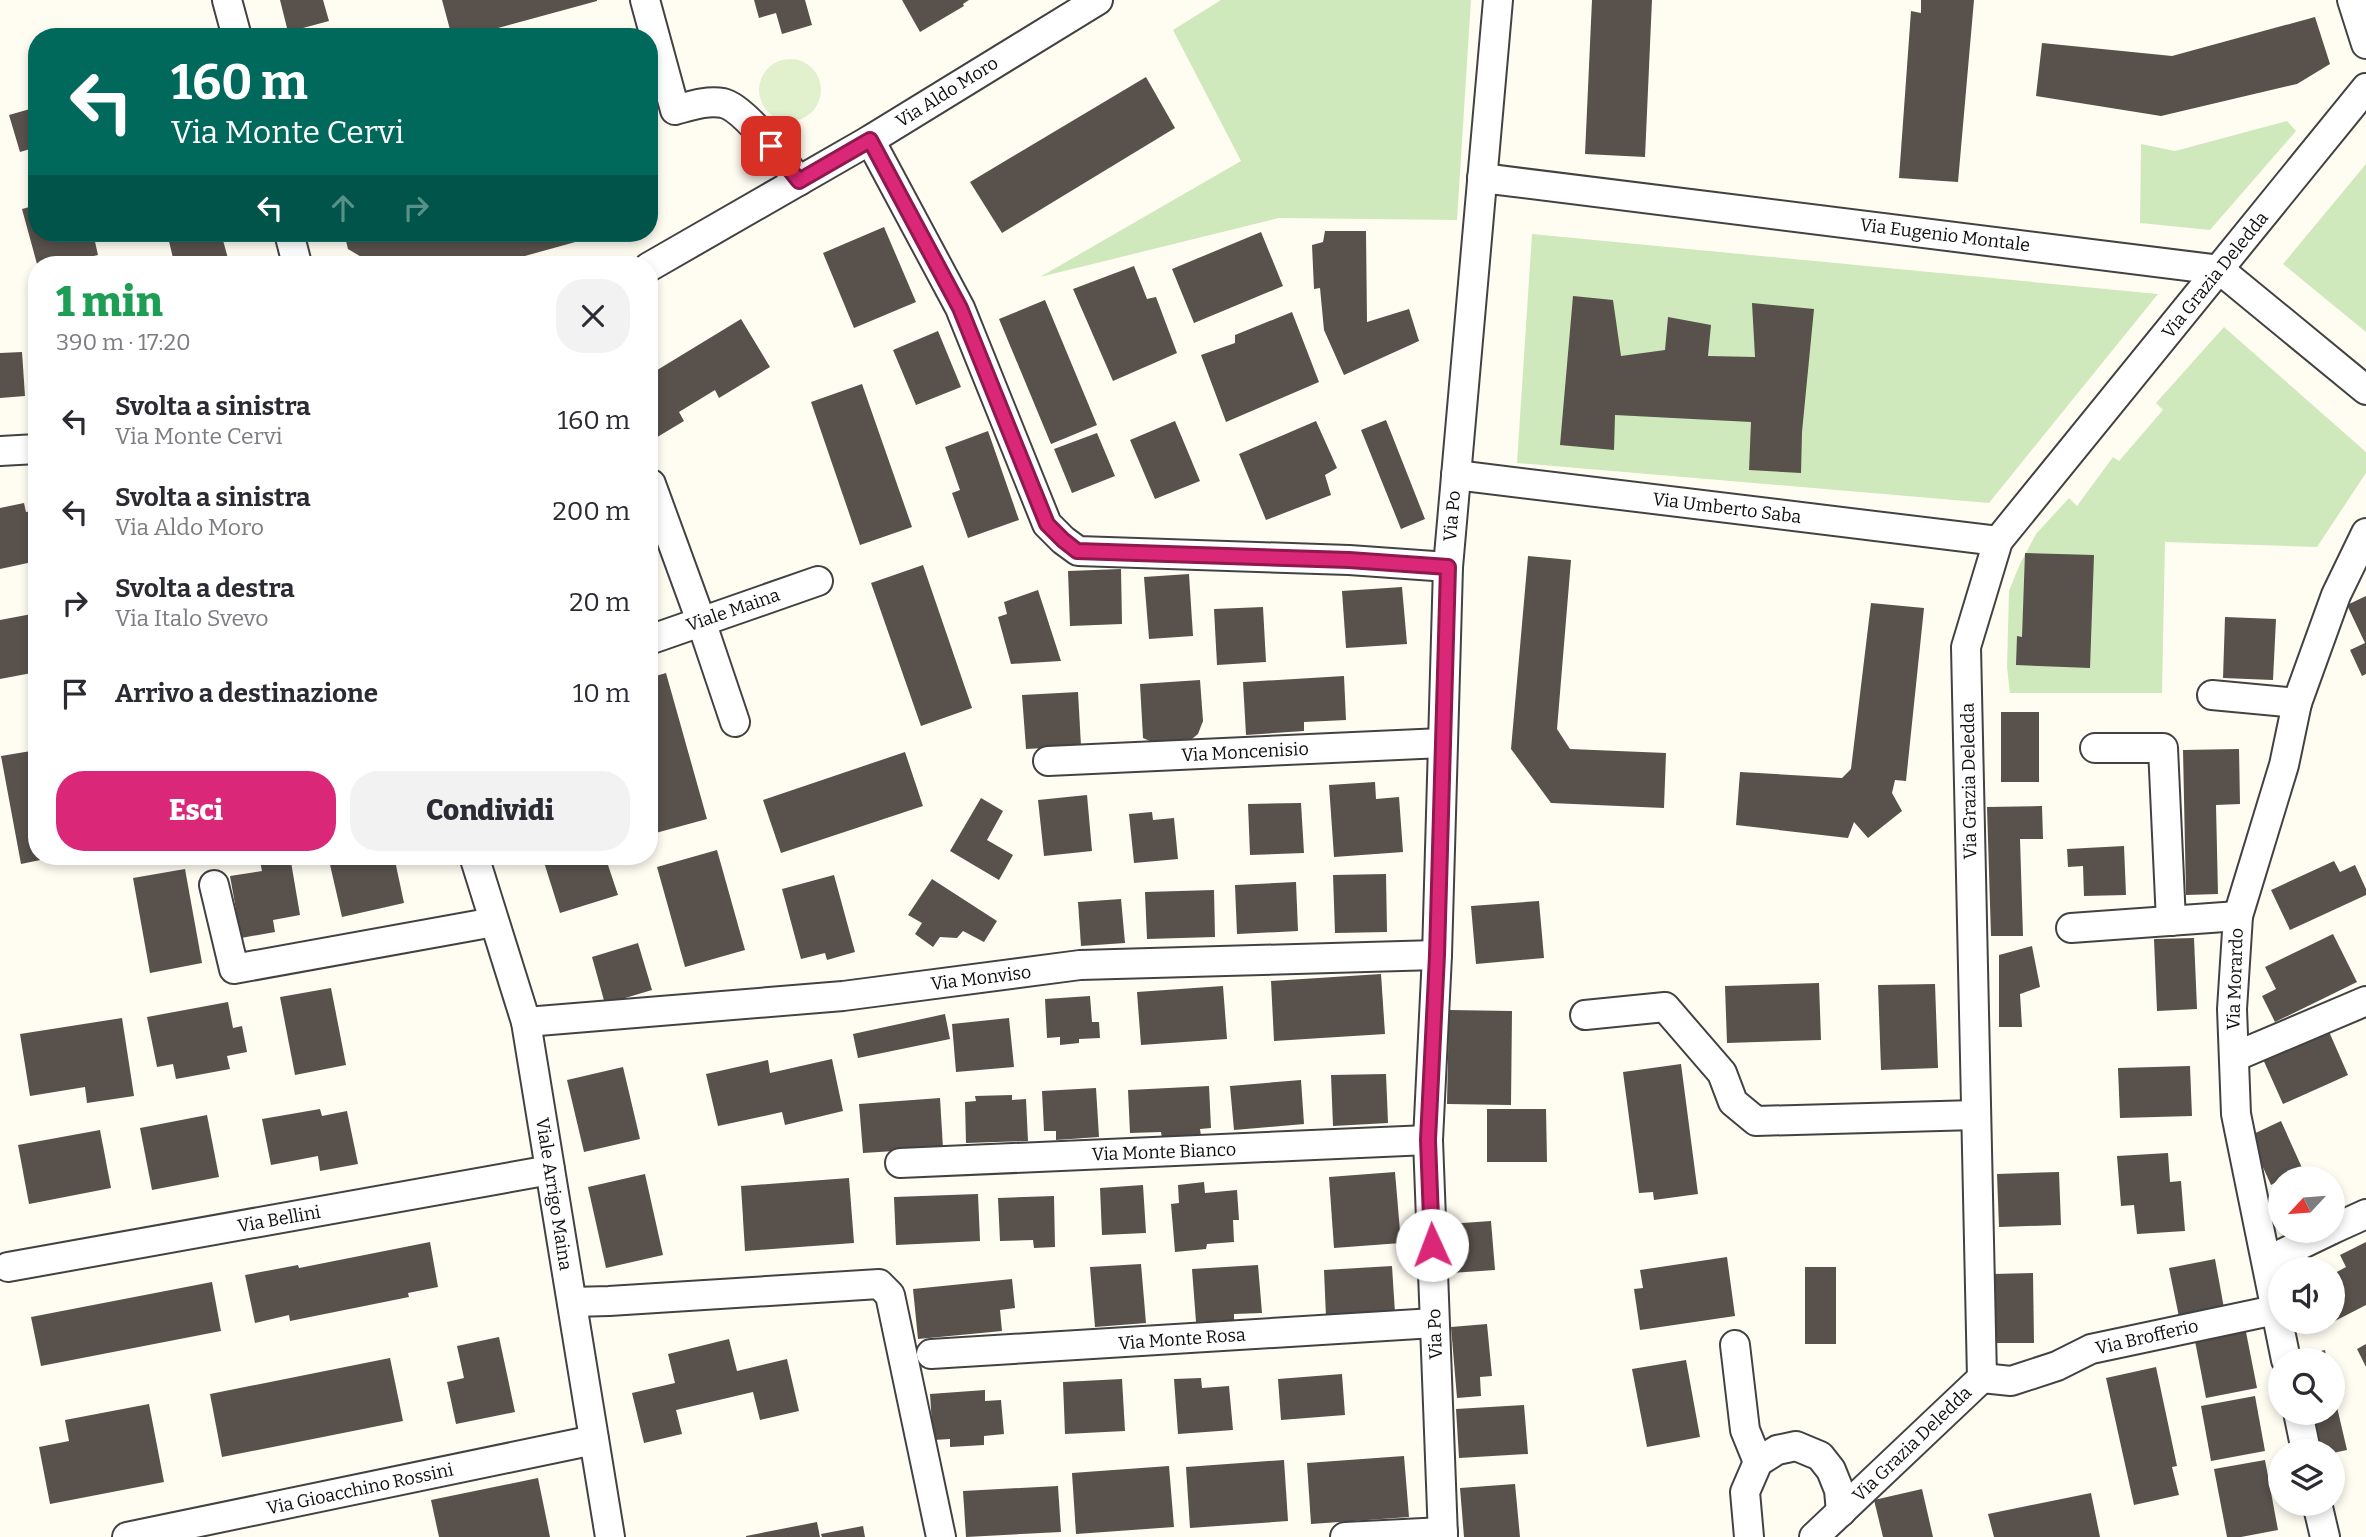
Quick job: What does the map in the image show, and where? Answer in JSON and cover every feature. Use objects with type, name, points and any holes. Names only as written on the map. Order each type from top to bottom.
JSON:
[{"type":"street","points":[[227,0],[235,28]]},
{"type":"street","points":[[645,0],[653,28]]},
{"type":"street","name":"Via Aldo Moro","points":[[658,262],[870,140],[1098,0]]},
{"type":"street","name":"Via Po","points":[[1443,1534],[1428,1140],[1437,955],[1448,567],[1497,0]]},
{"type":"street","points":[[2352,0],[2366,44]]},
{"type":"street","points":[[658,48],[675,110],[697,103],[725,103],[758,128],[799,181]]},
{"type":"street","name":"Via Grazia Deledda","points":[[1814,1537],[1982,1378],[1966,648],[1998,541],[2366,88]]},
{"type":"street","points":[[870,140],[960,308],[1047,524],[1077,551],[1349,560],[1448,567]]},
{"type":"street","name":"Via Eugenio Montale","points":[[1482,178],[2220,270]]},
{"type":"street","points":[[2220,270],[2366,390]]},
{"type":"street","points":[[0,451],[28,449]]},
{"type":"street","name":"Via Umberto Saba","points":[[1456,475],[1998,541]]},
{"type":"street","points":[[658,503],[735,722]]},
{"type":"street","name":"Via Morardo","points":[[2268,1267],[2236,1114],[2232,1009],[2238,916],[2284,765],[2297,703],[2336,595],[2366,533]]},
{"type":"street","name":"Viale Maina","points":[[658,637],[818,581]]},
{"type":"street","points":[[2212,695],[2297,703]]},
{"type":"street","name":"Via Moncenisio","points":[[1048,761],[1442,743]]},
{"type":"street","points":[[2095,748],[2163,748],[2171,920]]},
{"type":"street","name":"Viale Arrigo Maina","points":[[477,865],[526,1022],[610,1537]]},
{"type":"street","points":[[214,885],[234,969],[494,922]]},
{"type":"street","points":[[2071,928],[2238,916]]},
{"type":"street","name":"Via Monviso","points":[[526,1022],[843,996],[1080,965],[1437,955]]},
{"type":"street","points":[[2234,1057],[2366,1001]]},
{"type":"street","points":[[1585,1015],[1665,1007],[1723,1073],[1733,1102],[1756,1121],[1976,1115]]},
{"type":"street","name":"Via Monte Bianco","points":[[900,1163],[1428,1140]]},
{"type":"street","name":"Via Bellini","points":[[8,1267],[550,1170]]},
{"type":"street","points":[[2345,1224],[2366,1213]]},
{"type":"street","points":[[2267,1261],[2305,1243]]},
{"type":"street","points":[[572,1302],[878,1284],[890,1295],[941,1537]]},
{"type":"street","name":"Via Brofferio","points":[[1982,1378],[2011,1381],[2057,1366],[2091,1349],[2268,1311]]},
{"type":"street","name":"Via Monte Rosa","points":[[931,1354],[1434,1323]]},
{"type":"street","points":[[1735,1345],[1745,1430],[1758,1462]]},
{"type":"street","name":"Via Gioacchino Rossini","points":[[127,1537],[594,1440]]},
{"type":"street","points":[[1749,1537],[1745,1492],[1758,1462],[1777,1450],[1796,1446],[1820,1456],[1831,1469],[1839,1490],[1841,1511]]},
{"type":"street","points":[[2320,1516],[2325,1537]]},
{"type":"street","points":[[1345,1537],[1443,1534]]},
{"type":"green space","points":[[1221,0],[1471,0],[1457,220],[1279,218],[1040,277],[1241,161],[1173,30]]},
{"type":"green space","points":[[790,59],[802,61],[812,68],[819,78],[819,102],[812,112],[802,119],[790,121],[778,119],[768,112],[761,102],[759,90],[761,78],[768,68],[778,61]]},
{"type":"green space","points":[[2287,121],[2296,131],[2210,230],[2140,223],[2141,144],[2175,151]]},
{"type":"green space","points":[[2366,164],[2366,332],[2283,264]]},
{"type":"green space","points":[[1532,234],[2158,294],[1989,503],[1517,463]]},
{"type":"green space","points":[[2224,327],[2366,452],[2366,473],[2317,547],[2165,542],[2162,693],[2010,693],[2007,667],[2009,591],[2036,534],[2069,498],[2077,506],[2113,457],[2119,461],[2163,410],[2156,403]]},
{"type":"building","points":[[280,0],[323,0],[329,21],[303,28],[287,28]]},
{"type":"building","points":[[442,0],[597,0],[498,28],[450,28]]},
{"type":"building","points":[[754,0],[805,0],[812,25],[782,34],[776,13],[759,18]]},
{"type":"building","points":[[902,0],[969,0],[964,6],[920,32]]},
{"type":"building","points":[[1592,0],[1652,0],[1645,157],[1585,154]]},
{"type":"building","points":[[1921,0],[1974,0],[1958,182],[1899,178],[1911,11],[1921,13]]},
{"type":"building","points":[[2315,17],[2330,64],[2297,84],[2161,116],[2036,96],[2042,43],[2172,56]]},
{"type":"building","points":[[1146,77],[1175,128],[1002,233],[970,182]]},
{"type":"building","points":[[28,110],[28,150],[20,152],[9,115]]},
{"type":"building","points":[[28,207],[28,231],[22,209]]},
{"type":"building","points":[[884,227],[916,302],[854,328],[823,253]]},
{"type":"building","points":[[1325,231],[1366,231],[1367,322],[1409,309],[1419,341],[1344,375],[1324,330],[1320,288],[1314,289],[1312,245],[1323,242]]},
{"type":"building","points":[[1261,232],[1283,286],[1194,323],[1172,269]]},
{"type":"building","points":[[31,242],[95,242],[98,255],[94,256],[35,256]]},
{"type":"building","points":[[169,242],[223,242],[227,256],[173,256]]},
{"type":"building","points":[[346,242],[575,242],[525,256],[360,256],[348,249]]},
{"type":"building","points":[[1134,266],[1147,299],[1156,297],[1177,353],[1113,381],[1073,289]]},
{"type":"building","points":[[1573,296],[1613,300],[1621,356],[1665,350],[1668,317],[1711,325],[1708,356],[1755,357],[1752,303],[1814,309],[1802,432],[1801,473],[1749,470],[1751,422],[1615,415],[1614,450],[1560,445]]},
{"type":"building","points":[[1045,300],[1097,425],[1051,444],[999,319]]},
{"type":"building","points":[[1292,312],[1319,382],[1226,422],[1201,355],[1235,343],[1235,335]]},
{"type":"building","points":[[741,319],[770,367],[719,398],[715,390],[679,412],[684,421],[658,437],[658,370]]},
{"type":"building","points":[[938,331],[961,387],[916,405],[893,350]]},
{"type":"building","points":[[22,352],[25,396],[0,398],[0,353]]},
{"type":"building","points":[[862,384],[912,527],[860,545],[811,402]]},
{"type":"building","points":[[1386,420],[1425,519],[1401,529],[1361,430]]},
{"type":"building","points":[[1175,421],[1200,481],[1155,499],[1130,440]]},
{"type":"building","points":[[1316,421],[1337,468],[1325,475],[1331,495],[1266,520],[1239,454]]},
{"type":"building","points":[[988,431],[1019,520],[968,538],[952,493],[960,490],[945,447]]},
{"type":"building","points":[[1097,433],[1115,476],[1072,493],[1054,449]]},
{"type":"building","points":[[24,503],[28,512],[28,563],[0,569],[0,508]]},
{"type":"building","points":[[2025,553],[2094,555],[2090,668],[2016,665],[2017,636],[2022,637]]},
{"type":"building","points":[[1528,556],[1571,560],[1557,729],[1570,749],[1666,753],[1664,808],[1551,803],[1511,749]]},
{"type":"building","points":[[923,565],[972,708],[921,726],[871,583]]},
{"type":"building","points":[[1121,569],[1122,624],[1070,626],[1068,571]]},
{"type":"building","points":[[1189,574],[1193,636],[1149,639],[1144,577]]},
{"type":"building","points":[[1402,587],[1407,644],[1346,648],[1342,591]]},
{"type":"building","points":[[1038,590],[1061,661],[1011,664],[998,617],[1007,614],[1004,602]]},
{"type":"building","points":[[2366,596],[2366,674],[2362,676],[2350,650],[2365,643],[2347,605]]},
{"type":"building","points":[[1871,603],[1924,608],[1906,781],[1895,780],[1892,793],[1902,811],[1868,838],[1854,822],[1848,838],[1736,825],[1740,772],[1842,778],[1851,769]]},
{"type":"building","points":[[1263,607],[1266,662],[1217,665],[1214,609]]},
{"type":"building","points":[[28,615],[28,674],[0,679],[0,620]]},
{"type":"building","points":[[2225,617],[2276,619],[2273,680],[2223,678]]},
{"type":"building","points":[[666,673],[707,819],[658,832],[658,675]]},
{"type":"building","points":[[1344,676],[1346,720],[1304,722],[1304,731],[1246,735],[1243,682]]},
{"type":"building","points":[[1200,680],[1203,721],[1198,734],[1187,743],[1157,744],[1143,738],[1140,684]]},
{"type":"building","points":[[1078,692],[1081,746],[1026,749],[1022,695]]},
{"type":"building","points":[[2001,712],[2039,712],[2039,782],[2001,782]]},
{"type":"building","points":[[2239,749],[2240,804],[2216,805],[2218,894],[2186,895],[2183,750]]},
{"type":"building","points":[[28,752],[28,863],[21,864],[1,756]]},
{"type":"building","points":[[905,752],[923,806],[781,853],[763,800]]},
{"type":"building","points":[[1375,782],[1376,799],[1399,797],[1403,852],[1334,857],[1329,785]]},
{"type":"building","points":[[1087,795],[1092,851],[1044,856],[1038,800]]},
{"type":"building","points":[[981,798],[1003,811],[987,840],[1013,855],[999,880],[950,851]]},
{"type":"building","points":[[1301,803],[1304,853],[1250,855],[1248,804]]},
{"type":"building","points":[[2042,806],[2043,839],[2020,839],[2023,936],[1991,936],[1987,807]]},
{"type":"building","points":[[1152,812],[1153,820],[1174,818],[1178,859],[1134,863],[1129,814]]},
{"type":"building","points":[[2124,846],[2126,895],[2084,896],[2083,866],[2068,867],[2067,849]]},
{"type":"building","points":[[717,850],[745,950],[685,967],[657,867]]},
{"type":"building","points":[[2334,861],[2340,872],[2355,865],[2366,895],[2290,930],[2271,890]]},
{"type":"building","points":[[261,865],[292,865],[300,915],[273,920],[275,932],[241,938],[230,876],[262,871]]},
{"type":"building","points":[[330,865],[396,865],[404,903],[342,917]]},
{"type":"building","points":[[545,865],[608,865],[618,895],[560,913]]},
{"type":"building","points":[[185,869],[202,963],[150,973],[133,878]]},
{"type":"building","points":[[1386,874],[1387,932],[1335,933],[1333,875]]},
{"type":"building","points":[[834,875],[855,952],[827,960],[825,953],[801,959],[782,889]]},
{"type":"building","points":[[932,879],[997,921],[984,942],[963,931],[957,938],[940,937],[933,947],[915,934],[922,923],[908,915]]},
{"type":"building","points":[[1296,882],[1298,931],[1237,934],[1235,885]]},
{"type":"building","points":[[1214,890],[1215,937],[1147,939],[1145,892]]},
{"type":"building","points":[[1121,899],[1125,943],[1081,946],[1078,902]]},
{"type":"building","points":[[1539,901],[1544,958],[1476,964],[1471,906]]},
{"type":"building","points":[[2333,934],[2357,982],[2275,1022],[2262,996],[2276,989],[2265,967]]},
{"type":"building","points":[[2194,938],[2197,1009],[2157,1011],[2154,939]]},
{"type":"building","points":[[638,943],[652,990],[605,1004],[592,957]]},
{"type":"building","points":[[2032,946],[2040,987],[2020,994],[2022,1027],[1999,1027],[1999,955]]},
{"type":"building","points":[[1381,974],[1385,1034],[1274,1041],[1271,981]]},
{"type":"building","points":[[1819,983],[1821,1040],[1727,1043],[1725,986]]},
{"type":"building","points":[[1935,984],[1938,1068],[1881,1070],[1878,985]]},
{"type":"building","points":[[1223,986],[1227,1039],[1141,1045],[1137,992]]},
{"type":"building","points":[[331,988],[346,1065],[295,1075],[280,997]]},
{"type":"building","points":[[1090,996],[1092,1022],[1099,1022],[1100,1038],[1079,1039],[1079,1043],[1060,1045],[1060,1037],[1047,1038],[1045,999]]},
{"type":"building","points":[[228,1002],[233,1028],[242,1026],[247,1052],[227,1056],[230,1069],[176,1079],[173,1064],[157,1067],[147,1017]]},
{"type":"building","points":[[1449,1010],[1512,1011],[1511,1105],[1447,1104]]},
{"type":"building","points":[[945,1014],[950,1039],[858,1058],[853,1034]]},
{"type":"building","points":[[122,1018],[134,1096],[87,1103],[85,1087],[30,1096],[20,1034]]},
{"type":"building","points":[[1009,1018],[1014,1067],[956,1072],[952,1024]]},
{"type":"building","points":[[2327,1027],[2348,1075],[2283,1104],[2262,1057]]},
{"type":"building","points":[[832,1059],[843,1111],[785,1125],[782,1112],[718,1126],[706,1074],[768,1060],[770,1073]]},
{"type":"building","points":[[1681,1064],[1698,1194],[1654,1200],[1653,1192],[1639,1193],[1623,1072]]},
{"type":"building","points":[[2190,1066],[2192,1116],[2120,1118],[2118,1068]]},
{"type":"building","points":[[623,1067],[640,1139],[584,1152],[567,1080]]},
{"type":"building","points":[[1386,1074],[1388,1123],[1333,1126],[1331,1075]]},
{"type":"building","points":[[1301,1080],[1304,1124],[1234,1130],[1230,1086]]},
{"type":"building","points":[[1209,1086],[1211,1128],[1200,1129],[1201,1136],[1162,1138],[1161,1132],[1130,1133],[1128,1090]]},
{"type":"building","points":[[1096,1088],[1099,1137],[1056,1140],[1056,1131],[1044,1131],[1042,1091]]},
{"type":"building","points":[[1012,1095],[1012,1100],[1026,1099],[1028,1141],[966,1143],[965,1102],[976,1101],[975,1096]]},
{"type":"building","points":[[940,1098],[943,1148],[863,1153],[859,1104]]},
{"type":"building","points":[[320,1109],[322,1116],[347,1111],[358,1164],[320,1171],[318,1156],[271,1165],[262,1119]]},
{"type":"building","points":[[1487,1109],[1546,1109],[1547,1162],[1487,1162]]},
{"type":"building","points":[[207,1115],[219,1177],[152,1190],[140,1128]]},
{"type":"building","points":[[2281,1121],[2301,1166],[2268,1166],[2268,1178],[2249,1136]]},
{"type":"building","points":[[100,1130],[111,1188],[29,1204],[18,1145]]},
{"type":"building","points":[[2168,1153],[2170,1182],[2181,1181],[2185,1231],[2137,1234],[2134,1205],[2121,1206],[2117,1156]]},
{"type":"building","points":[[1395,1172],[1401,1243],[1334,1248],[1329,1177]]},
{"type":"building","points":[[2059,1172],[2061,1225],[1999,1227],[1997,1174]]},
{"type":"building","points":[[645,1174],[663,1255],[606,1268],[588,1187]]},
{"type":"building","points":[[849,1178],[854,1243],[745,1251],[741,1186]]},
{"type":"building","points":[[1204,1182],[1205,1193],[1237,1190],[1239,1220],[1233,1220],[1234,1242],[1207,1244],[1206,1249],[1175,1252],[1171,1204],[1179,1203],[1178,1185]]},
{"type":"building","points":[[1143,1185],[1146,1233],[1102,1235],[1100,1188]]},
{"type":"building","points":[[978,1194],[980,1241],[896,1245],[894,1197]]},
{"type":"building","points":[[1054,1196],[1055,1247],[1034,1248],[1033,1240],[1000,1241],[998,1198]]},
{"type":"building","points":[[1491,1221],[1495,1270],[1451,1273],[1448,1224]]},
{"type":"building","points":[[430,1242],[438,1287],[408,1293],[409,1297],[290,1321],[289,1315],[255,1323],[245,1275],[298,1265],[299,1268]]},
{"type":"building","points":[[2366,1242],[2366,1305],[2345,1316],[2346,1267],[2345,1257],[2340,1255]]},
{"type":"building","points":[[1727,1257],[1735,1316],[1640,1330],[1634,1289],[1643,1288],[1640,1270]]},
{"type":"building","points":[[2215,1259],[2224,1308],[2179,1317],[2169,1268]]},
{"type":"building","points":[[1141,1264],[1146,1323],[1095,1327],[1090,1267]]},
{"type":"building","points":[[1258,1265],[1262,1313],[1234,1314],[1234,1320],[1196,1322],[1192,1269]]},
{"type":"building","points":[[1392,1266],[1395,1313],[1326,1317],[1324,1270]]},
{"type":"building","points":[[1805,1267],[1836,1267],[1836,1344],[1805,1344]]},
{"type":"building","points":[[2033,1273],[2034,1343],[1994,1343],[1993,1274]]},
{"type":"building","points":[[1012,1279],[1015,1308],[1000,1310],[1002,1331],[918,1339],[913,1289]]},
{"type":"building","points":[[212,1282],[221,1331],[41,1366],[31,1317]]},
{"type":"building","points":[[1487,1324],[1492,1376],[1480,1377],[1481,1396],[1457,1398],[1451,1327]]},
{"type":"building","points":[[2246,1332],[2257,1388],[2206,1398],[2195,1341]]},
{"type":"building","points":[[499,1337],[515,1412],[456,1424],[447,1382],[464,1378],[457,1346]]},
{"type":"building","points":[[729,1339],[737,1371],[787,1359],[799,1411],[760,1420],[753,1392],[676,1410],[682,1434],[644,1443],[632,1393],[675,1383],[668,1354]]},
{"type":"building","points":[[2366,1344],[2366,1367],[2357,1349]]},
{"type":"building","points":[[390,1358],[403,1421],[222,1457],[210,1394]]},
{"type":"building","points":[[1686,1360],[1700,1437],[1647,1447],[1632,1369]]},
{"type":"building","points":[[2156,1367],[2177,1466],[2172,1467],[2179,1495],[2134,1505],[2106,1378]]},
{"type":"building","points":[[1342,1374],[1345,1415],[1281,1420],[1278,1379]]},
{"type":"building","points":[[1201,1378],[1202,1388],[1229,1386],[1233,1430],[1178,1434],[1174,1379]]},
{"type":"building","points":[[1122,1379],[1125,1431],[1065,1434],[1063,1382]]},
{"type":"building","points":[[985,1390],[985,1401],[1001,1400],[1004,1434],[984,1436],[984,1445],[950,1447],[950,1439],[933,1440],[930,1394]]},
{"type":"building","points":[[2255,1396],[2265,1451],[2211,1461],[2201,1406]]},
{"type":"building","points":[[149,1404],[164,1482],[50,1504],[39,1447],[69,1441],[65,1420]]},
{"type":"building","points":[[1524,1405],[1528,1454],[1459,1458],[1456,1409]]},
{"type":"building","points":[[2303,1425],[2341,1425],[2344,1439],[2306,1439]]},
{"type":"building","points":[[1404,1456],[1409,1517],[1311,1524],[1307,1463]]},
{"type":"building","points":[[1284,1460],[1288,1521],[1190,1528],[1186,1467]]},
{"type":"building","points":[[2265,1460],[2268,1476],[2268,1516],[2275,1516],[2278,1530],[2227,1537],[2214,1469]]},
{"type":"building","points":[[1169,1466],[1174,1527],[1076,1534],[1072,1473]]},
{"type":"building","points":[[538,1478],[550,1537],[439,1537],[431,1500]]},
{"type":"building","points":[[1515,1484],[1520,1537],[1464,1537],[1460,1488]]},
{"type":"building","points":[[1058,1486],[1061,1532],[966,1537],[963,1491]]},
{"type":"building","points":[[1922,1489],[1933,1537],[1883,1537],[1874,1500]]},
{"type":"building","points":[[2091,1493],[2100,1537],[1994,1537],[1988,1514]]},
{"type":"building","points":[[817,1522],[820,1537],[746,1537],[746,1536]]},
{"type":"building","points":[[863,1526],[865,1537],[822,1537],[821,1534]]},
{"type":"route","points":[[771,146],[799,181],[870,140],[960,308],[1047,524],[1077,551],[1349,560],[1448,567],[1437,955],[1428,1140],[1432,1245]]}]
